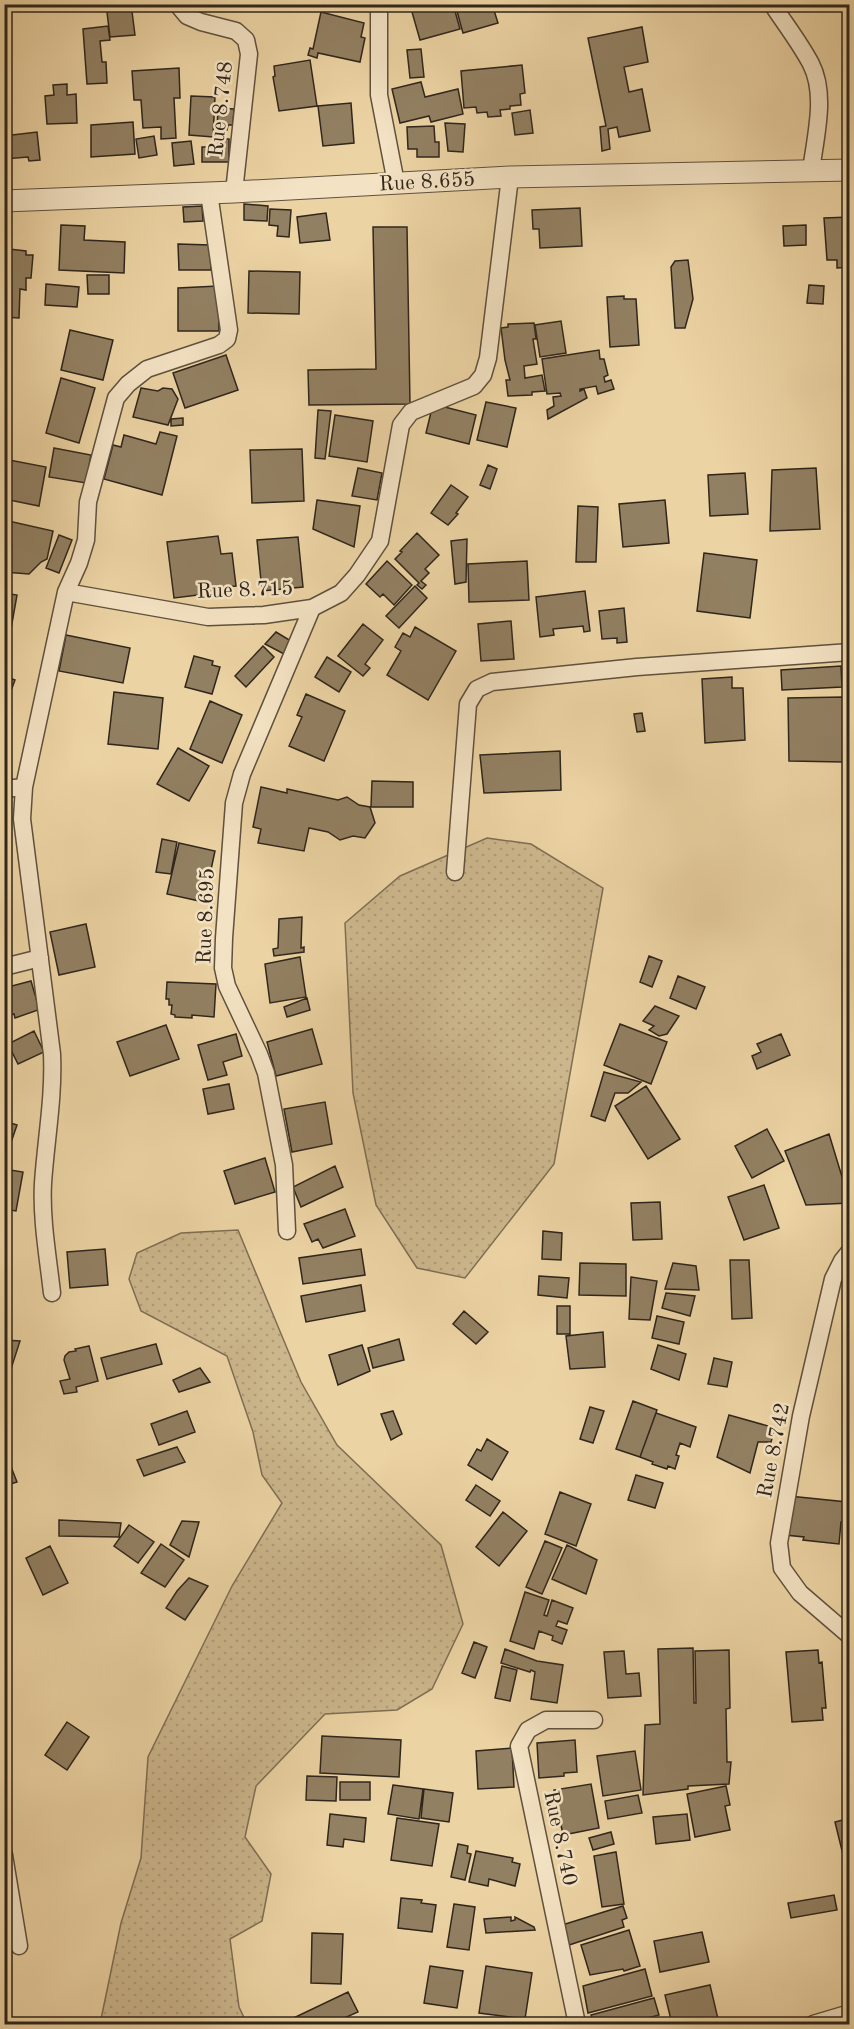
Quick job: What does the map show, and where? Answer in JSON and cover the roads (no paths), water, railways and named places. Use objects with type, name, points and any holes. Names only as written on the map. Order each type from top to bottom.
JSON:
[{"type":"street","name":"Rue 8.748","points":[[177,4],[187,16],[236,31],[246,40],[249,54],[234,192]]},
{"type":"street","points":[[379,4],[380,95],[384,129],[396,183]]},
{"type":"street","points":[[772,4],[812,66],[818,92],[818,119],[811,171]]},
{"type":"street","name":"Rue 8.655","points":[[4,201],[234,192],[510,177],[849,170]]},
{"type":"street","name":"Rue 8.715","points":[[66,592],[208,617],[264,615],[312,608],[341,593],[357,575],[380,541],[401,424],[411,412],[474,386],[483,375],[488,358],[510,177]]},
{"type":"street","points":[[52,1293],[44,1220],[43,1184],[53,1081],[52,1054],[22,819],[24,787],[66,592],[86,540],[88,502],[116,398],[128,384],[147,369],[219,345],[227,339],[229,330],[209,192]]},
{"type":"street","name":"Rue 8.695","points":[[286,1231],[284,1166],[266,1073],[227,986],[223,968],[224,938],[234,803],[242,774],[312,608]]},
{"type":"street","points":[[455,872],[468,704],[477,688],[492,682],[626,668],[849,652]]},
{"type":"street","points":[[4,789],[24,787]]},
{"type":"street","points":[[4,967],[40,958]]},
{"type":"street","name":"Rue 8.742","points":[[849,1251],[833,1279],[801,1416],[779,1543],[782,1568],[800,1593],[849,1636]]},
{"type":"street","name":"Rue 8.740","points":[[577,2025],[519,1746],[528,1730],[546,1720],[594,1720]]},
{"type":"street","points":[[4,1855],[20,1946]]},
{"type":"street","points":[[813,2025],[849,2013]]}]
